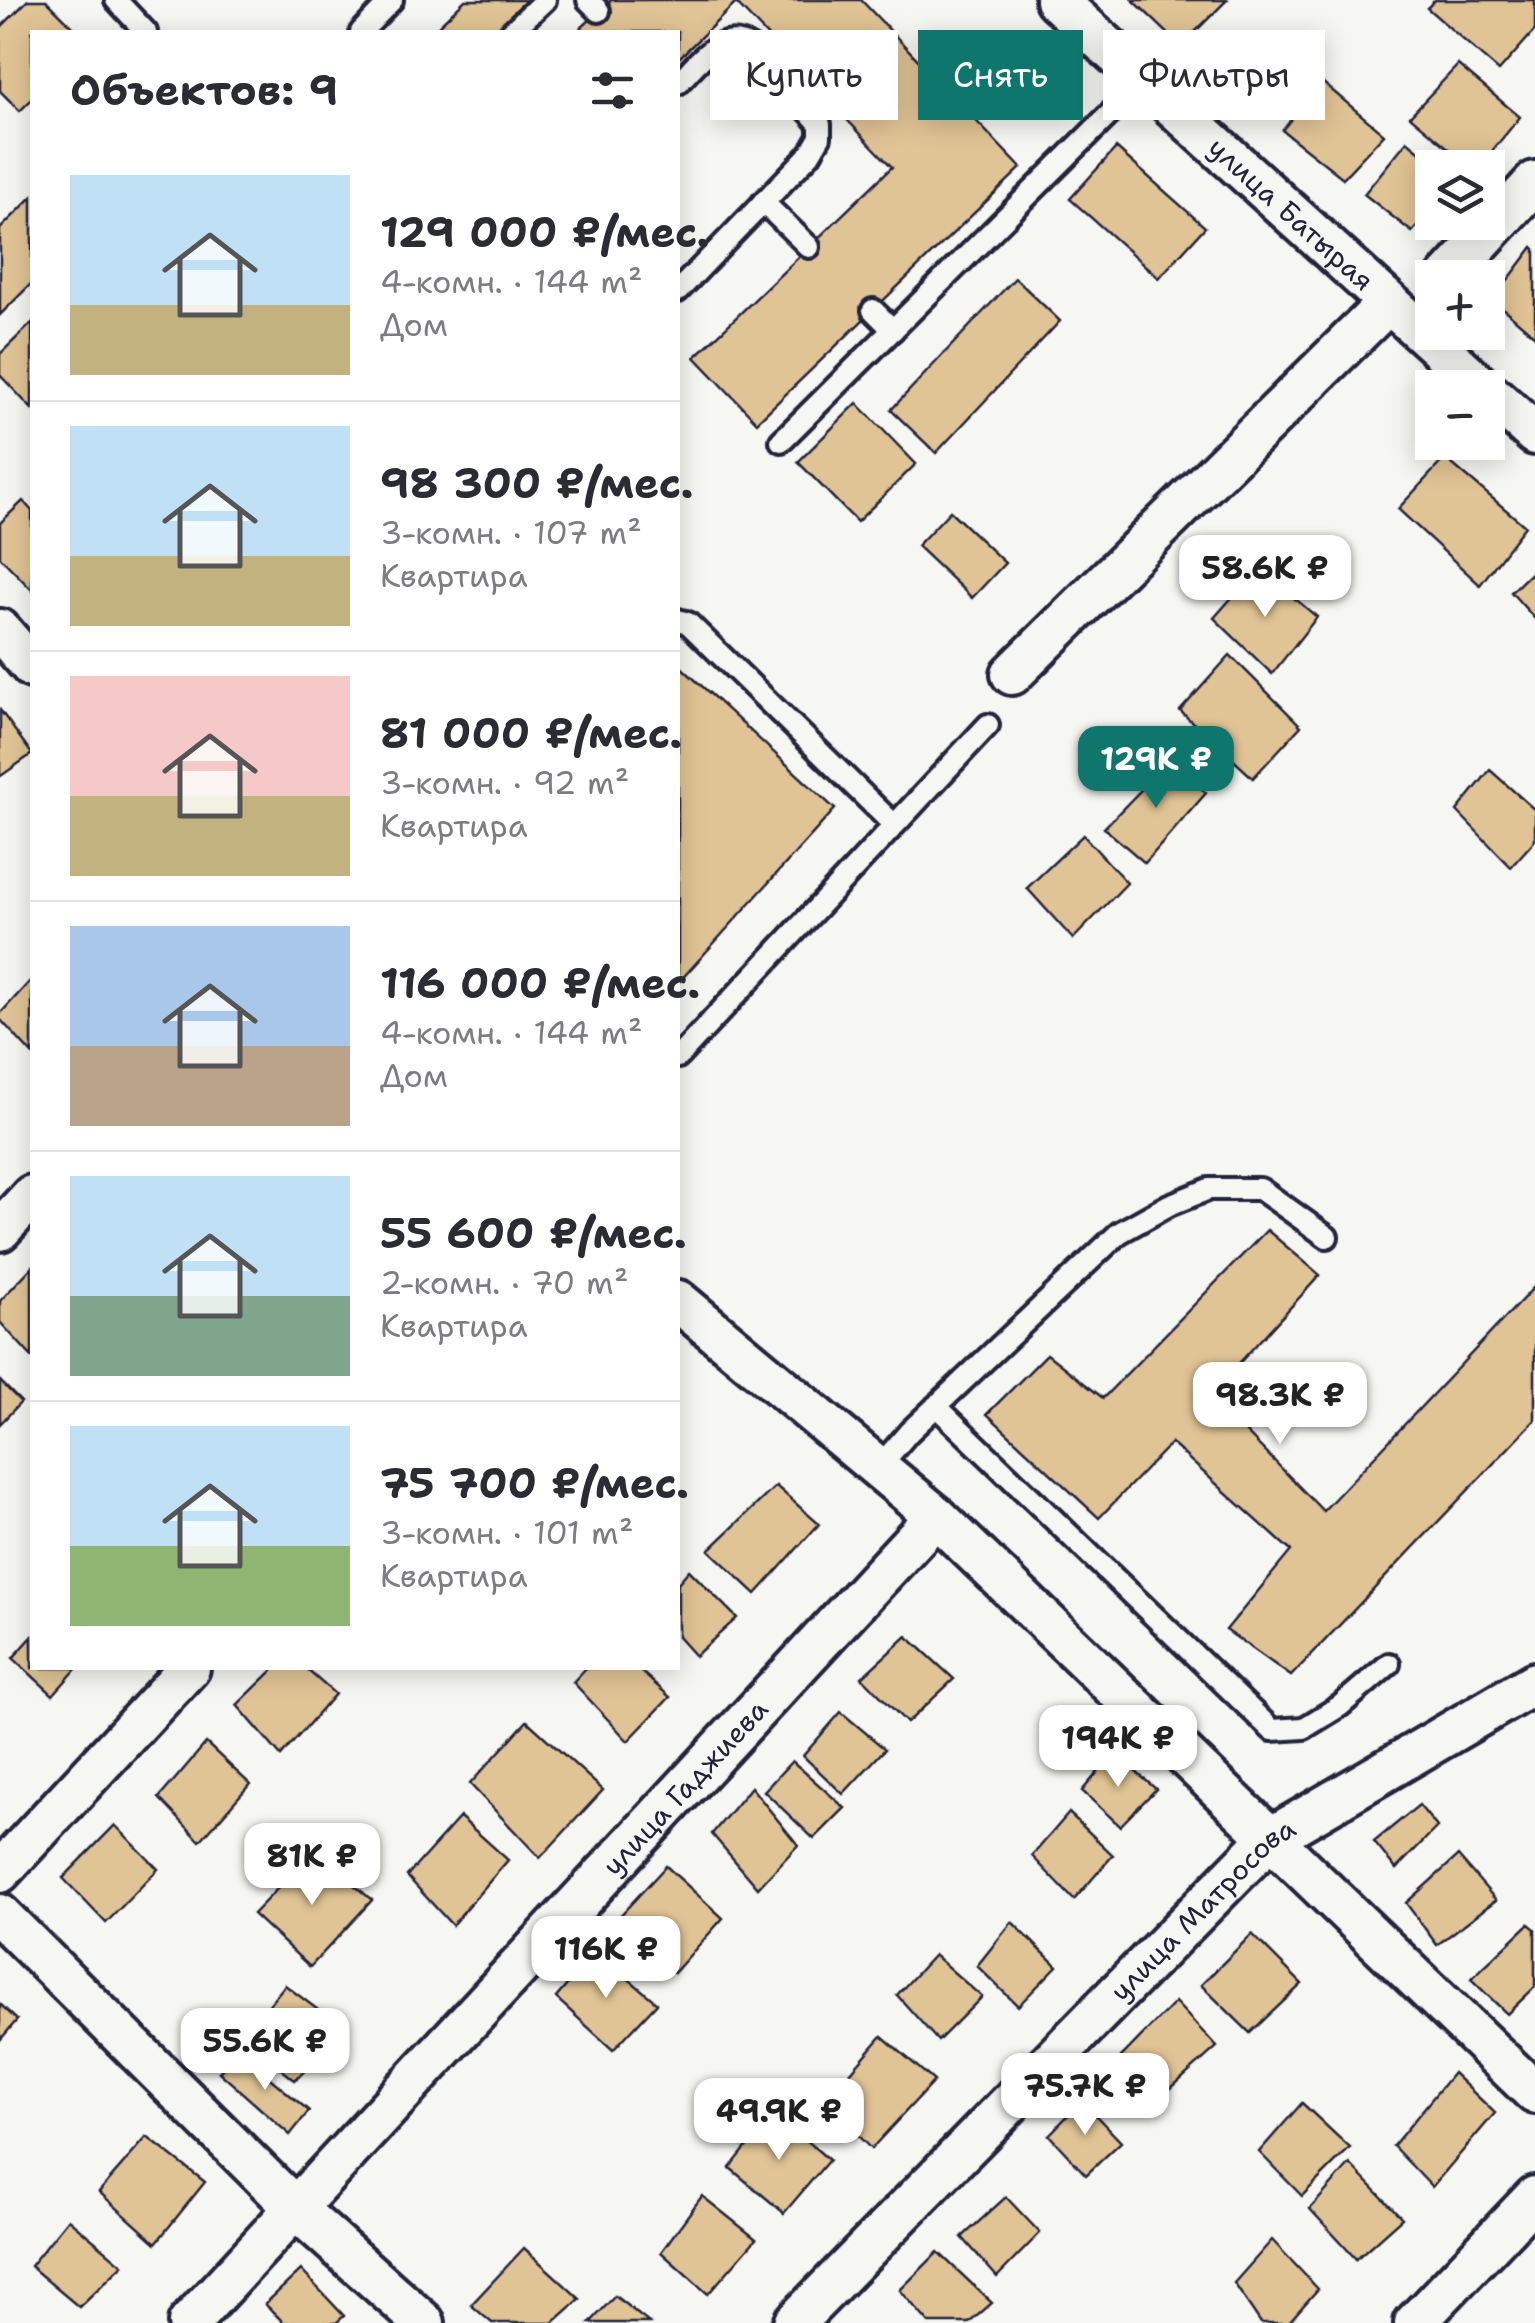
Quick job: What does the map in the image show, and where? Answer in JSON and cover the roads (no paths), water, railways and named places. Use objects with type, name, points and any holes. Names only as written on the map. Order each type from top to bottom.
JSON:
[{"type":"street","name":"улица Батырая","points":[[1056,0],[1103,43]]},
{"type":"street","name":"улица Батырая","points":[[1191,120],[1409,306],[1467,370]]},
{"type":"street","points":[[1464,260],[1535,182]]},
{"type":"street","points":[[1012,674],[1409,306]]},
{"type":"street","name":"улица Батырая","points":[[1505,408],[1535,434]]},
{"type":"street","points":[[0,630],[30,665]]},
{"type":"street","points":[[0,1230],[30,1198]]},
{"type":"street","points":[[680,1303],[936,1516],[1535,2093]]},
{"type":"street","name":"улица Гаджиева","points":[[189,2323],[936,1516]]},
{"type":"street","points":[[0,1872],[187,1670]]},
{"type":"street","name":"улица Матросова","points":[[794,2323],[1269,1840],[1535,1682]]},
{"type":"street","points":[[0,1915],[296,2209],[424,2323]]},
{"type":"street","points":[[1415,2323],[1535,2197]]},
{"type":"lane","points":[[116,0],[144,30]]},
{"type":"lane","points":[[362,30],[392,0]]},
{"type":"lane","points":[[513,30],[545,0]]},
{"type":"lane","points":[[680,81],[718,44],[738,40],[750,47],[820,124],[820,137],[810,154],[680,290]]},
{"type":"lane","points":[[781,442],[1104,120]]},
{"type":"lane","points":[[763,202],[808,247]]},
{"type":"lane","points":[[873,310],[894,330]]},
{"type":"lane","points":[[680,621],[688,624],[893,824]]},
{"type":"lane","points":[[680,1056],[988,725]]},
{"type":"lane","points":[[879,1468],[936,1406],[1119,1233],[1168,1205],[1208,1189],[1260,1189],[1327,1237]]},
{"type":"lane","points":[[936,1406],[1272,1730],[1304,1728],[1340,1706],[1389,1664]]}]
